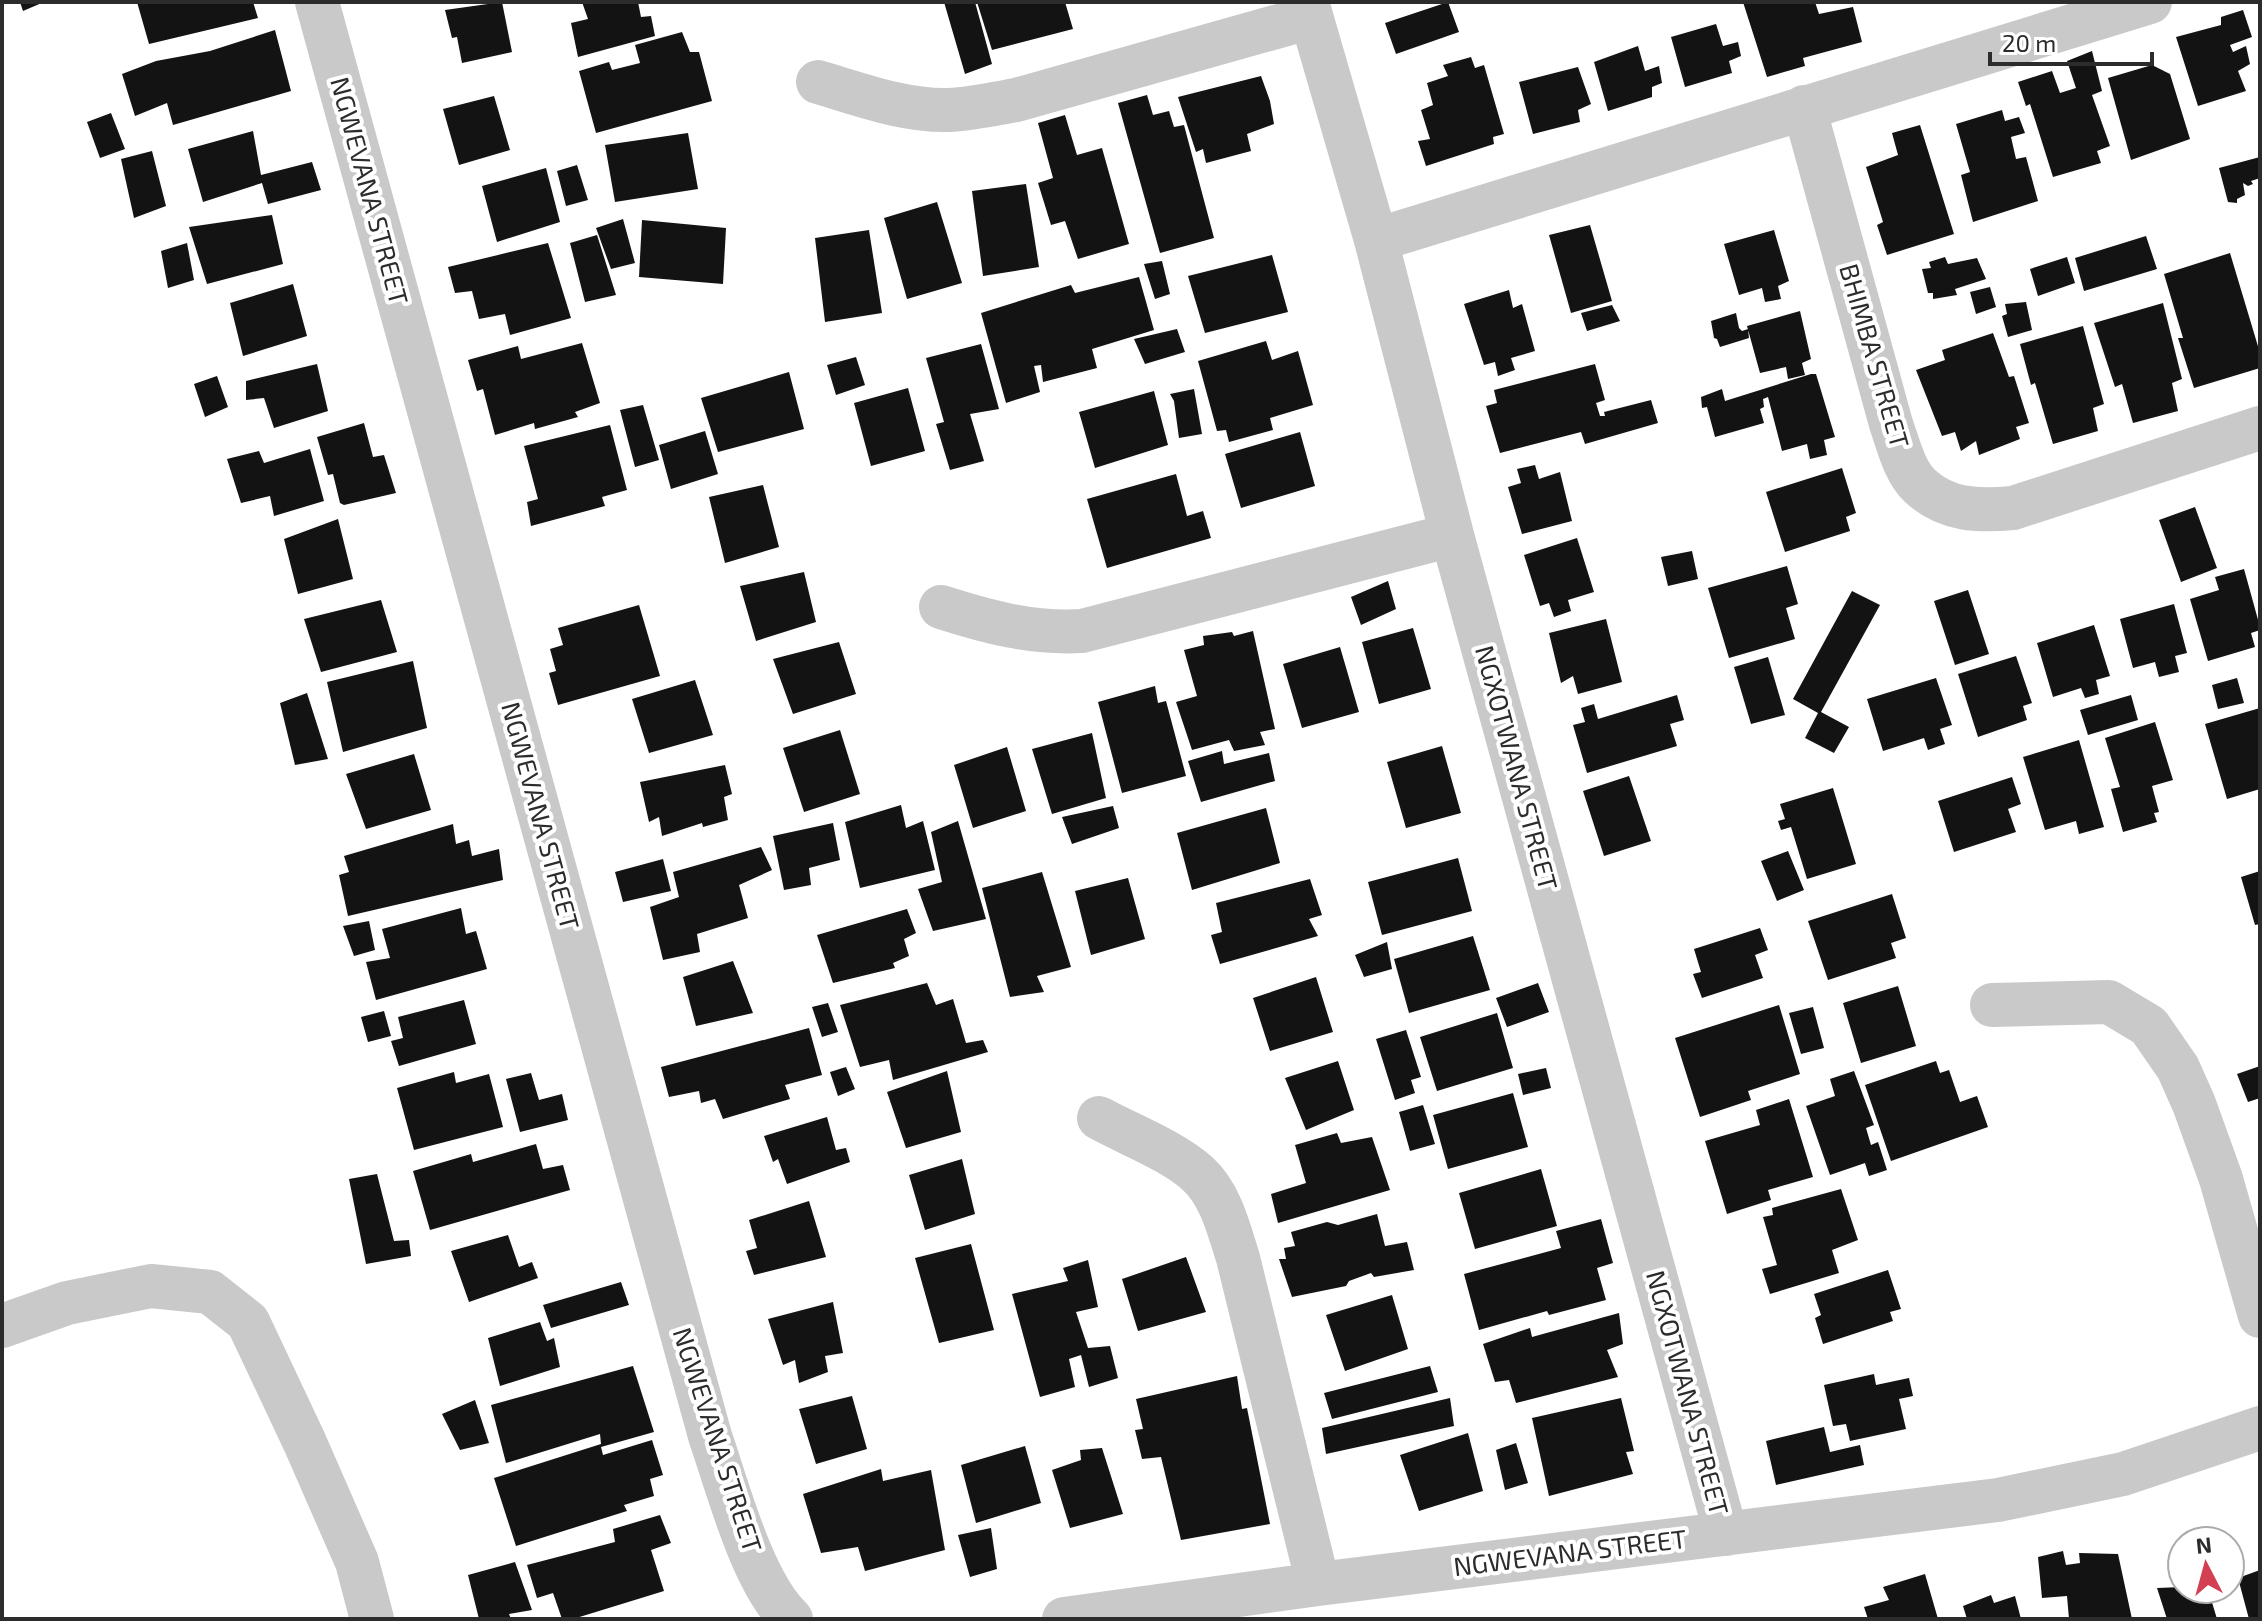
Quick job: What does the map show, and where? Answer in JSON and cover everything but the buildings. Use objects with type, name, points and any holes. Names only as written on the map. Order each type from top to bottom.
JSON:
[{"type":"street","name":"NGWEVANA STREET","points":[[317,2],[710,1436],[756,1563],[779,1608],[791,1619]]},
{"type":"street","points":[[1376,240],[2150,2]]},
{"type":"street","points":[[818,82],[911,106],[946,110],[973,107],[1016,100],[1309,10]]},
{"type":"street","name":"NGXOTWANA STREET","points":[[1309,10],[1376,240],[1452,535],[1726,1534]]},
{"type":"street","name":"BHIMBA STREET","points":[[1804,107],[1891,424],[1908,468],[1919,485],[1956,507],[1982,511],[2013,508],[2260,428]]},
{"type":"street","points":[[941,607],[994,624],[1047,631],[1082,631],[1452,535]]},
{"type":"street","points":[[1992,1005],[2109,1002],[2149,1026],[2178,1068],[2194,1104],[2221,1179],[2260,1316]]},
{"type":"street","points":[[1099,1118],[1182,1162],[1200,1175],[1223,1213],[1238,1258],[1318,1584]]},
{"type":"street","points":[[2,1326],[67,1303],[151,1286],[210,1292],[248,1322],[357,1562],[372,1619]]},
{"type":"street","name":"NGWEVANA STREET","points":[[1064,1619],[1318,1584],[1998,1500],[2123,1474],[2260,1428]]}]
